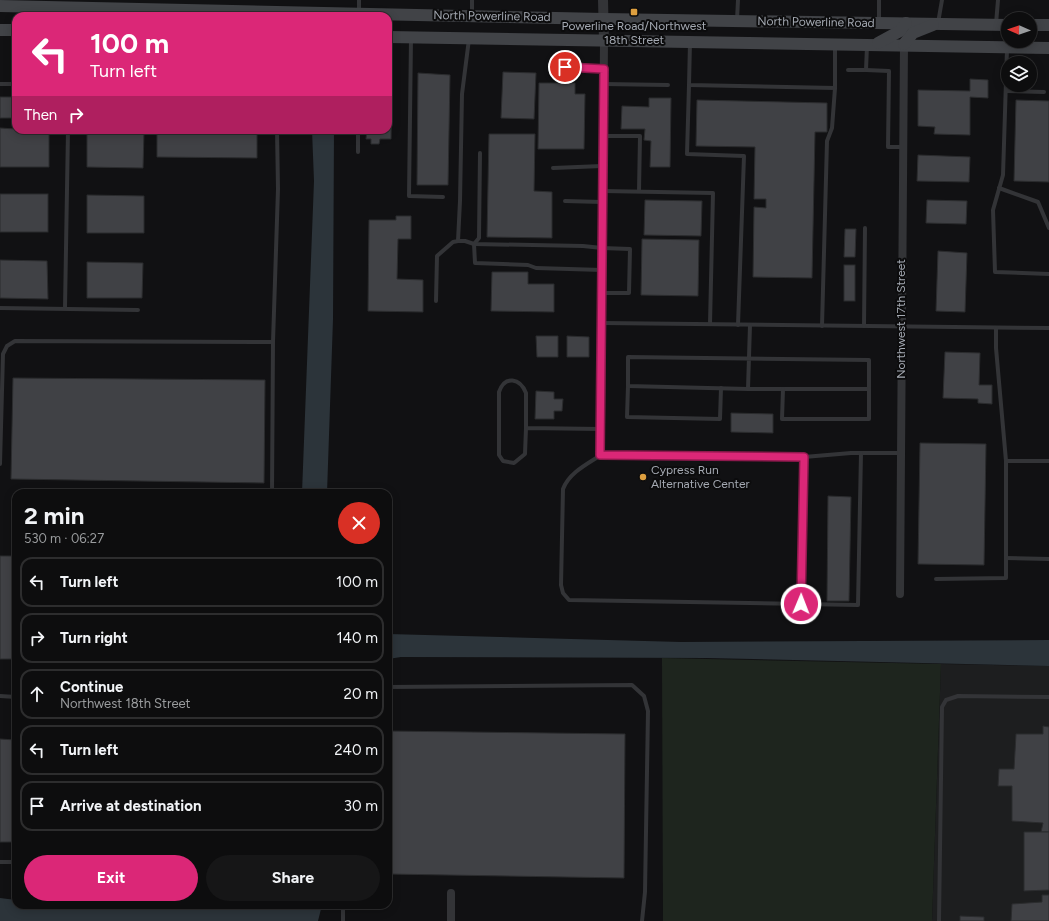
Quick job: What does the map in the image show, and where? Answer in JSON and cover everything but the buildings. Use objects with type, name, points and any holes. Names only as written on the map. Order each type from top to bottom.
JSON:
[{"type":"main road","name":"North Powerline Road","points":[[0,6],[81,4],[306,12]]},
{"type":"main road","name":"North Powerline Road","points":[[392,15],[1001,25]]},
{"type":"main road","points":[[871,44],[900,31],[906,23]]},
{"type":"main road","points":[[904,44],[914,33],[938,23]]},
{"type":"main road","points":[[1037,25],[1049,26]]},
{"type":"main road","points":[[0,30],[12,30]]},
{"type":"main road","name":"North Powerline Road","points":[[392,37],[904,44],[1001,47]]},
{"type":"main road","name":"North Powerline Road","points":[[1037,48],[1049,48]]},
{"type":"street","points":[[601,429],[604,69],[603,0]]},
{"type":"street","name":"Northwest 17th Street","points":[[900,594],[904,44]]},
{"type":"street","points":[[450,921],[451,893]]},
{"type":"lane","points":[[359,0],[362,12]]},
{"type":"lane","points":[[472,0],[472,16]]},
{"type":"lane","points":[[737,20],[738,0]]},
{"type":"lane","points":[[879,0],[879,23]]},
{"type":"lane","points":[[938,23],[942,0]]},
{"type":"lane","points":[[998,0],[1001,19]]},
{"type":"lane","points":[[411,38],[409,196],[443,197]]},
{"type":"lane","points":[[458,241],[462,94],[469,39]]},
{"type":"lane","points":[[690,42],[687,154],[744,156],[738,325]]},
{"type":"lane","points":[[822,326],[827,141],[832,128],[835,88],[835,44]]},
{"type":"lane","points":[[866,70],[871,44]]},
{"type":"lane","points":[[552,67],[604,69]]},
{"type":"lane","points":[[848,70],[889,71],[888,147],[903,147]]},
{"type":"lane","points":[[0,84],[12,84]]},
{"type":"lane","points":[[603,84],[668,85]]},
{"type":"lane","points":[[689,85],[835,88]]},
{"type":"lane","points":[[1006,92],[1003,175],[993,210],[995,272],[1049,274]]},
{"type":"lane","points":[[1037,92],[1044,92]]},
{"type":"lane","points":[[65,308],[68,134]]},
{"type":"lane","points":[[272,489],[273,342],[278,189],[277,134]]},
{"type":"lane","points":[[358,134],[358,152]]},
{"type":"lane","points":[[603,136],[640,136],[639,191]]},
{"type":"lane","points":[[480,153],[480,238],[474,244],[475,263],[528,265],[536,268],[602,270]]},
{"type":"lane","points":[[553,168],[602,166]]},
{"type":"lane","points":[[999,188],[1038,202],[1049,228]]},
{"type":"lane","points":[[602,190],[713,193],[710,324]]},
{"type":"lane","points":[[564,201],[602,202]]},
{"type":"lane","points":[[864,326],[865,228]]},
{"type":"lane","points":[[436,301],[437,256],[452,242],[458,241],[465,241],[474,244],[583,246],[630,249],[629,293],[602,293]]},
{"type":"lane","points":[[0,308],[138,310]]},
{"type":"lane","points":[[602,323],[1049,328]]},
{"type":"lane","points":[[748,389],[750,325]]},
{"type":"lane","points":[[936,579],[1006,578],[1006,461],[996,348],[996,328]]},
{"type":"lane","points":[[0,464],[3,354],[7,346],[15,341],[273,342]]},
{"type":"lane","points":[[720,388],[720,419],[627,418],[628,357],[869,360],[869,419],[782,419],[783,389]]},
{"type":"lane","points":[[513,381],[521,385],[526,393],[526,428],[525,454],[514,463],[503,461],[499,455],[499,392],[505,382],[513,381]]},
{"type":"lane","points":[[628,386],[748,389],[869,389]]},
{"type":"lane","points":[[526,428],[601,429],[600,455]]},
{"type":"lane","points":[[861,452],[858,605],[569,600],[563,593],[561,585],[563,489],[568,479],[573,474],[600,455],[804,457],[861,452],[901,453]]},
{"type":"lane","points":[[801,604],[804,457]]},
{"type":"lane","points":[[1006,461],[1049,461]]},
{"type":"lane","points":[[1006,558],[1049,559]]},
{"type":"lane","points":[[392,688],[632,685],[644,696],[648,712],[645,892],[642,921]]},
{"type":"lane","points":[[0,696],[12,697]]},
{"type":"lane","points":[[939,921],[942,706],[946,700],[958,696],[1049,697]]},
{"type":"lane","points":[[0,862],[12,862]]},
{"type":"lane","points":[[343,909],[343,921]]},
{"type":"shaded area","points":[[312,134],[334,134],[333,319],[327,489],[302,489],[314,181]]},
{"type":"shaded area","points":[[392,634],[681,642],[1049,640],[1049,666],[707,658],[401,657],[392,658]]},
{"type":"shaded area","points":[[662,658],[941,664],[932,921],[663,921]]},
{"type":"shaded area","points":[[941,664],[1049,666],[1049,921],[932,921]]},
{"type":"shaded area","points":[[0,898],[12,900],[12,909],[321,909],[318,921],[0,921]]},
{"type":"place","name":"Powerline Road/Northwest 18th Street","points":[[634,12]]},
{"type":"place","name":"Cypress Run Alternative Center","points":[[643,477]]},
{"type":"route","points":[[565,67],[604,69],[600,455],[804,457],[801,604]]}]
